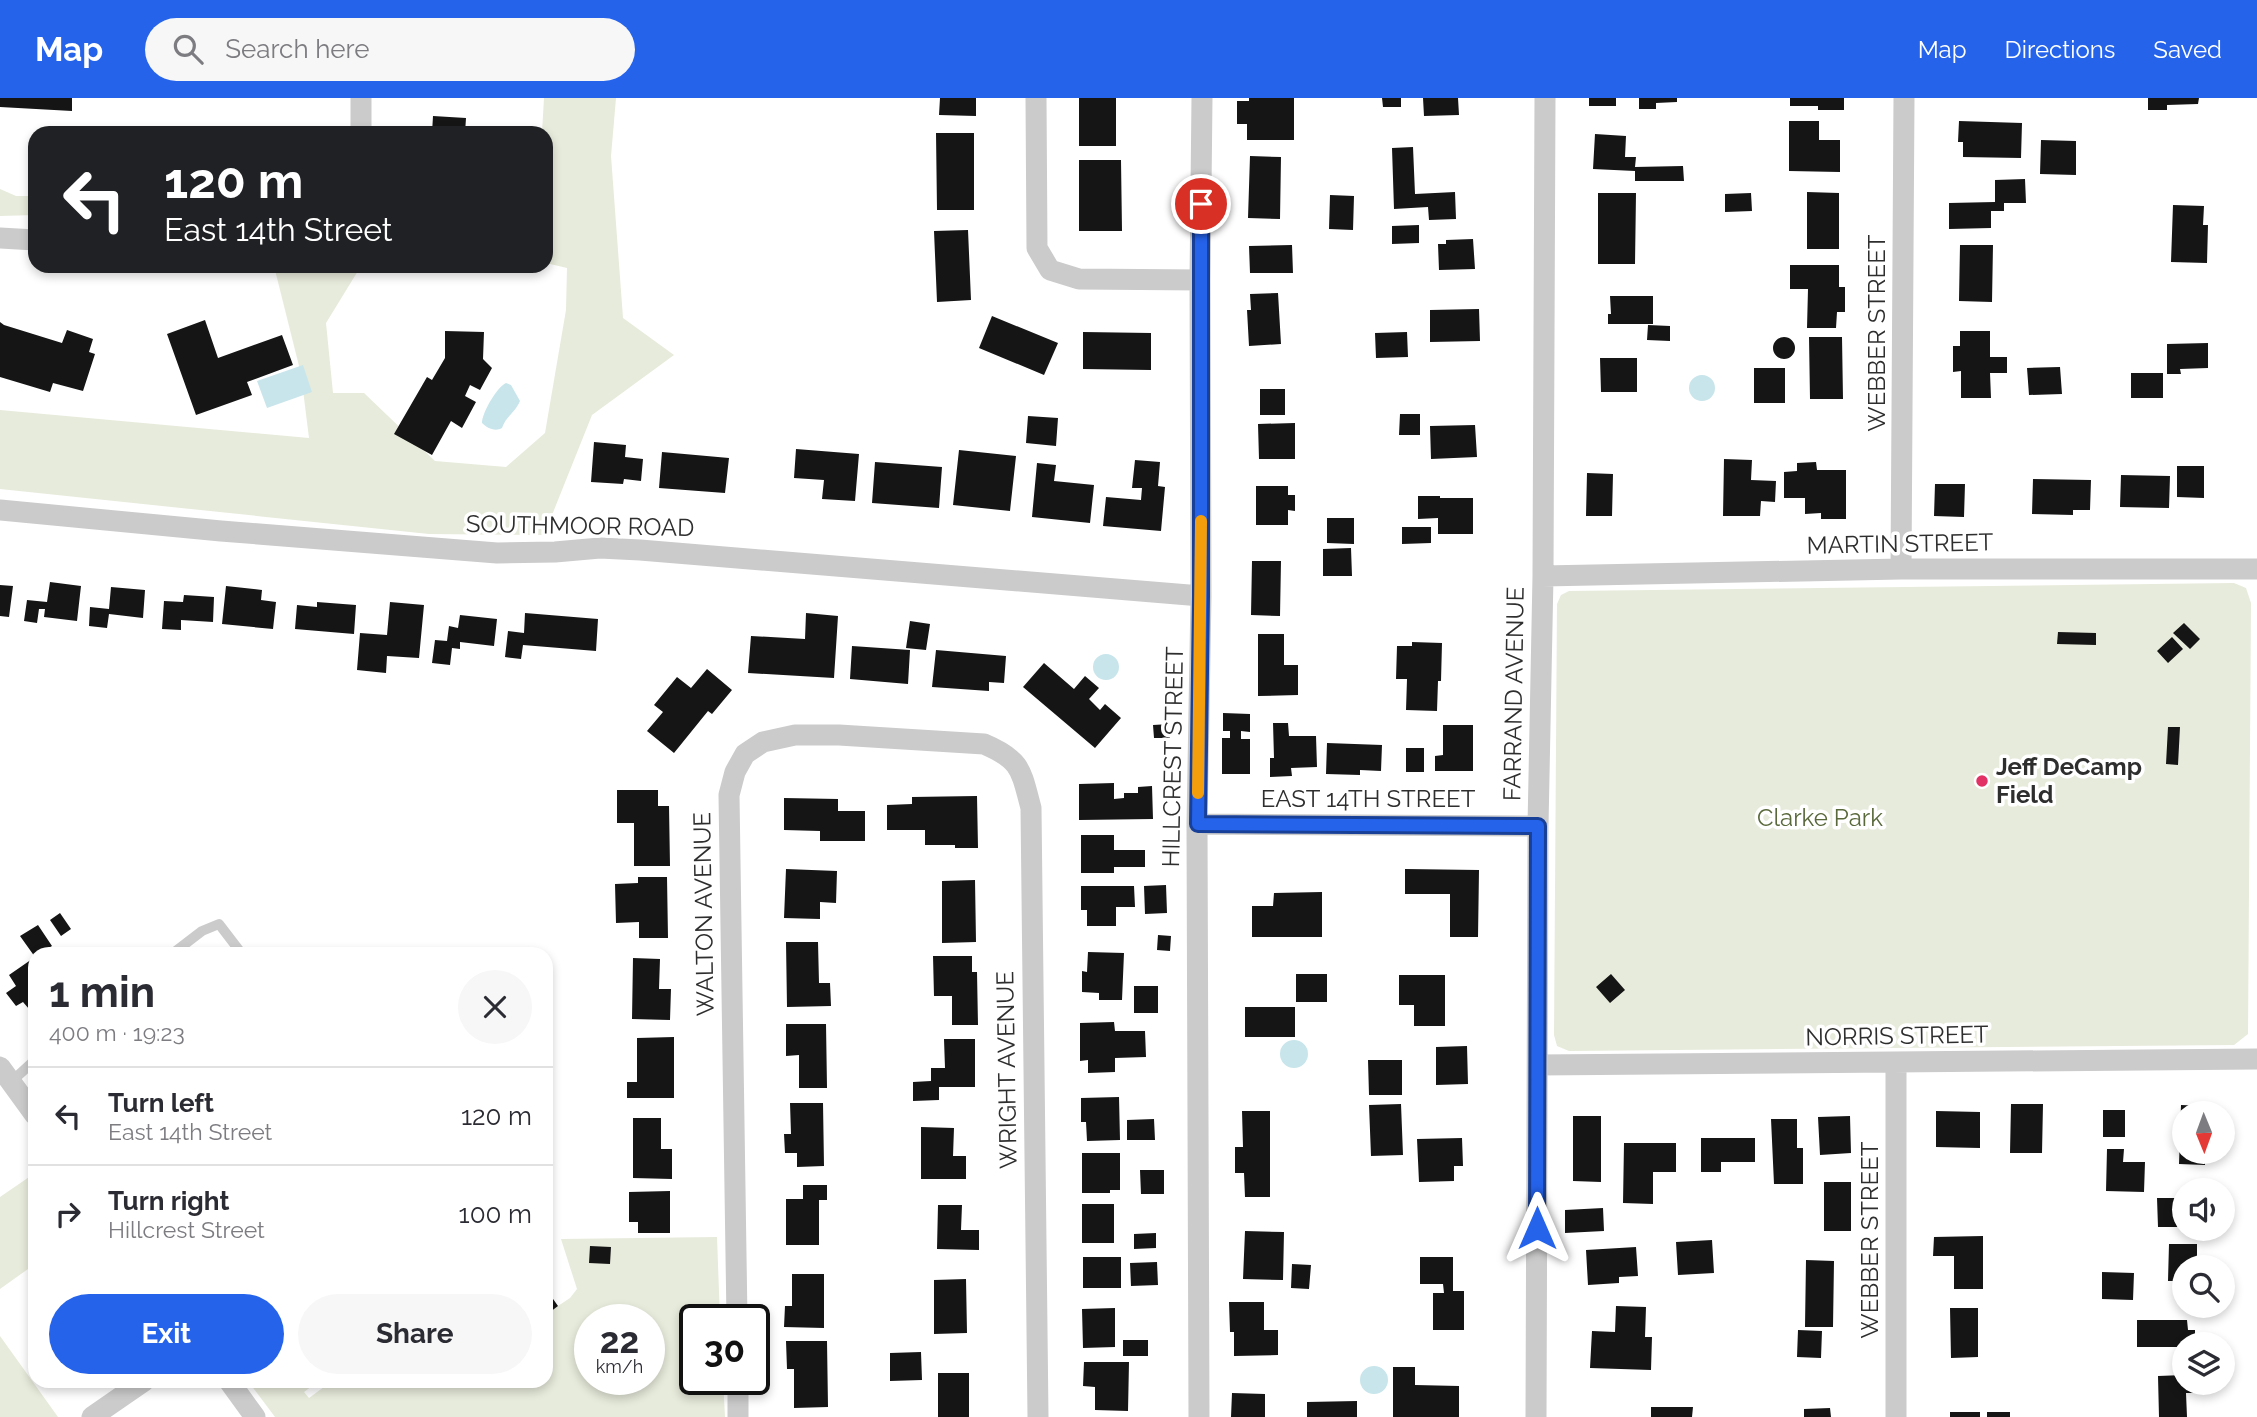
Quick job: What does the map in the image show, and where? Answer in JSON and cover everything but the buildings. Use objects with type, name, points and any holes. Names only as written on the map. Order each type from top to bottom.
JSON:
[{"type":"street","points":[[361,126],[362,98]]},
{"type":"street","points":[[1036,98],[1037,248],[1050,270],[1079,279],[1200,280]]},
{"type":"street","name":"HILLCREST STREET","points":[[1199,1417],[1198,824],[1202,98]]},
{"type":"street","name":"FARRAND AVENUE","points":[[1536,1417],[1545,98]]},
{"type":"street","name":"WEBBER STREET","points":[[1901,569],[1904,98]]},
{"type":"street","points":[[0,239],[28,240]]},
{"type":"street","name":"SOUTHMOOR ROAD","points":[[0,510],[497,553],[600,548],[640,550],[1201,596]]},
{"type":"street","name":"MARTIN STREET","points":[[1543,576],[1901,569],[2257,569]]},
{"type":"street","name":"WALTON AVENUE","points":[[737,1304],[729,795],[735,772],[745,754],[763,742],[795,735],[984,744]]},
{"type":"street","name":"WRIGHT AVENUE","points":[[984,744],[1001,751],[1020,768],[1031,808],[1038,1417]]},
{"type":"street","name":"EAST 14TH STREET","points":[[1198,824],[1538,826]]},
{"type":"street","name":"NORRIS STREET","points":[[1538,1065],[2257,1059]]},
{"type":"street","name":"WEBBER STREET","points":[[1896,1063],[1896,1417]]},
{"type":"street","points":[[6,1074],[28,1105]]},
{"type":"street","points":[[92,1417],[134,1388]]},
{"type":"street","points":[[234,1388],[255,1417]]},
{"type":"street","points":[[738,1395],[738,1417]]},
{"type":"lane","points":[[181,947],[202,930],[219,924],[237,947]]},
{"type":"lane","points":[[6,1074],[28,1063]]},
{"type":"green space","points":[[544,98],[616,98],[611,156],[623,318],[674,355],[592,415],[544,535],[429,534],[0,489],[0,410],[309,438],[301,374],[276,273],[357,273],[326,323],[333,393],[364,393],[435,461],[506,467],[545,433],[566,310],[567,268],[553,265],[553,126],[542,126]]},
{"type":"green space","points":[[0,189],[16,196],[28,196],[28,215],[0,216]]},
{"type":"green space","name":"Clarke Park","points":[[2234,583],[2246,588],[2251,603],[2248,1034],[2234,1045],[1569,1051],[1557,1046],[1554,1035],[1557,604],[1561,595],[1569,591]]},
{"type":"green space","points":[[28,1178],[28,1269],[0,1289],[0,1197]]},
{"type":"green space","points":[[717,1237],[719,1304],[679,1304],[679,1395],[724,1395],[725,1417],[275,1417],[253,1388],[309,1388],[304,1392],[309,1398],[323,1388],[553,1388],[553,1309],[570,1298],[577,1289],[561,1239]]},
{"type":"green space","points":[[0,1336],[28,1375],[28,1388],[37,1388],[58,1417],[0,1417]]},
{"type":"water","points":[[303,365],[312,392],[267,408],[257,381]]},
{"type":"water","points":[[1702,375],[1711,379],[1715,388],[1711,397],[1702,401],[1693,397],[1689,388],[1693,379]]},
{"type":"water","points":[[506,383],[511,385],[520,401],[502,428],[491,429],[482,423],[483,419],[494,395]]},
{"type":"water","points":[[1106,654],[1115,658],[1119,667],[1115,676],[1106,680],[1097,676],[1093,667],[1097,658]]},
{"type":"water","points":[[1294,1040],[1304,1044],[1308,1054],[1304,1064],[1294,1068],[1284,1064],[1280,1054],[1284,1044]]},
{"type":"water","points":[[1374,1366],[1384,1370],[1388,1380],[1384,1390],[1374,1394],[1364,1390],[1360,1380],[1364,1370]]},
{"type":"slow traffic","points":[[1198,793],[1201,521]]},
{"type":"place","name":"Jeff DeCamp Field","points":[[1982,781]]},
{"type":"route","points":[[1201,204],[1198,824],[1538,826],[1537,1228]]}]
